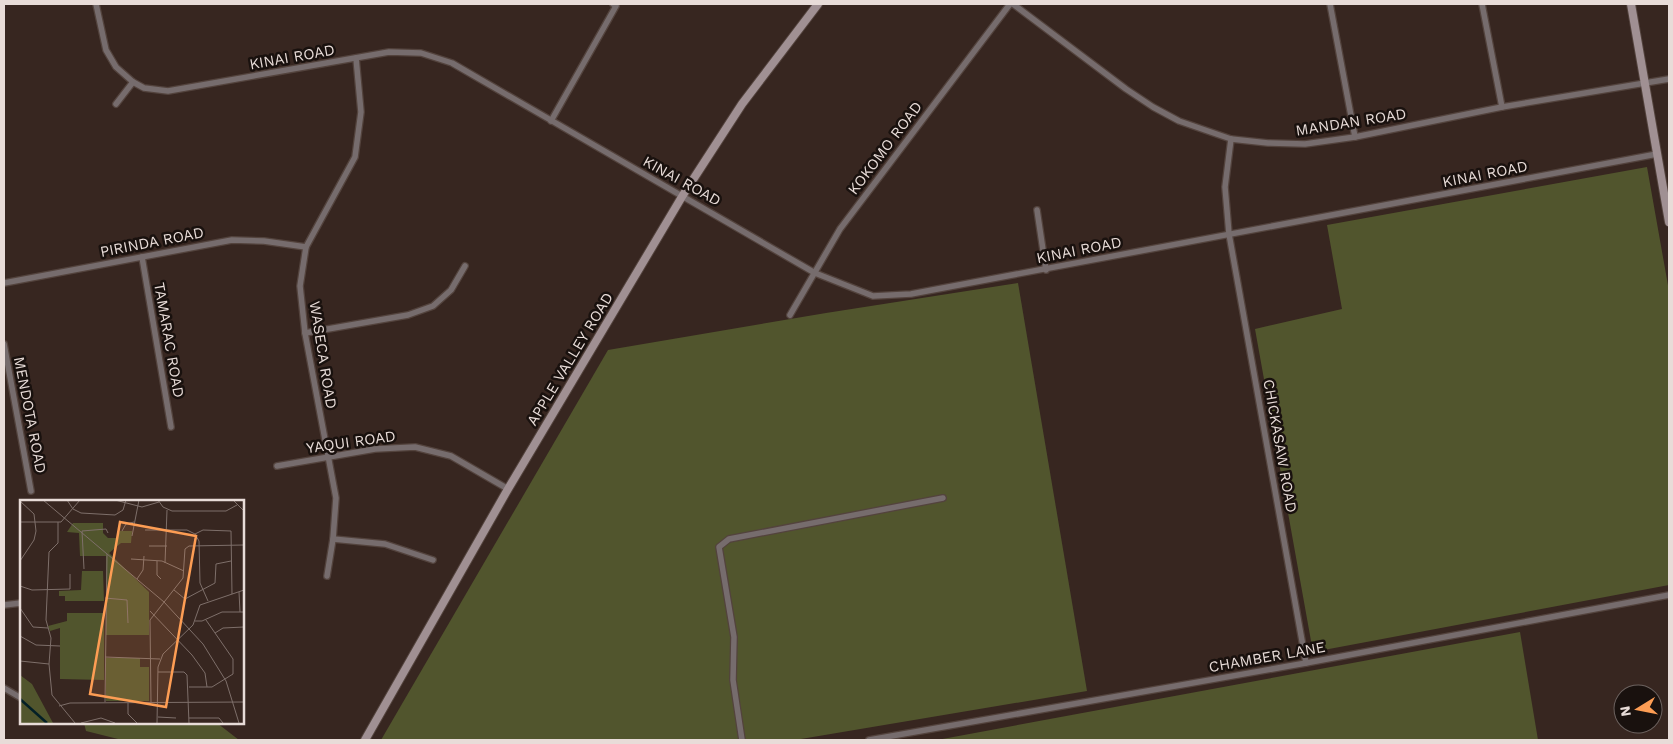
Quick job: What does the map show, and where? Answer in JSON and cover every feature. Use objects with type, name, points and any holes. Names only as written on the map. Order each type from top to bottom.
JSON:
[{"type":"main road","name":"APPLE VALLEY ROAD","points":[[365,740],[508,489],[683,195],[742,104],[818,4]]},
{"type":"main road","points":[[1631,4],[1669,222]]},
{"type":"street","name":"KINAI ROAD","points":[[96,4],[106,50],[116,67],[132,82],[144,88],[168,91],[389,52],[420,54],[452,63],[815,273],[873,296],[911,294],[1046,270],[1657,154]]},
{"type":"street","points":[[551,121],[616,6],[613,4]]},
{"type":"street","name":"MANDAN ROAD","points":[[1012,4],[1153,107],[1179,121],[1231,139],[1305,144],[1355,137],[1502,107],[1669,79]]},
{"type":"street","name":"KOKOMO ROAD","points":[[790,315],[840,230],[1012,4]]},
{"type":"street","points":[[1330,4],[1355,137]]},
{"type":"street","points":[[1482,4],[1502,107]]},
{"type":"street","name":"WASECA ROAD","points":[[327,576],[333,540],[336,498],[305,333],[300,286],[306,247],[355,157],[361,112],[356,58]]},
{"type":"street","points":[[116,104],[132,82]]},
{"type":"street","points":[[1229,234],[1225,187],[1231,139]]},
{"type":"street","points":[[1037,210],[1046,270]]},
{"type":"street","name":"CHICKASAW ROAD","points":[[1229,234],[1306,663]]},
{"type":"street","name":"PIRINDA ROAD","points":[[4,284],[232,240],[264,241],[306,247]]},
{"type":"street","name":"TAMARAC ROAD","points":[[142,257],[171,427]]},
{"type":"street","points":[[305,333],[408,315],[433,306],[451,290],[465,266]]},
{"type":"street","name":"MENDOTA ROAD","points":[[4,344],[31,491]]},
{"type":"street","name":"YAQUI ROAD","points":[[277,466],[375,449],[415,447],[451,456],[508,489]]},
{"type":"street","points":[[742,740],[733,680],[734,637],[719,547],[729,539],[943,498]]},
{"type":"street","points":[[333,540],[385,544],[433,560]]},
{"type":"street","name":"CHAMBER LANE","points":[[869,740],[1306,663],[1669,595]]},
{"type":"street","points":[[4,605],[20,603]]},
{"type":"street","points":[[4,688],[20,697]]},
{"type":"green space","points":[[1647,167],[1669,291],[1669,585],[1313,652],[1255,329],[1342,309],[1327,225]]},
{"type":"green space","points":[[1018,283],[1087,691],[795,740],[381,740],[608,350]]},
{"type":"green space","points":[[1520,632],[1538,740],[937,740]]},
{"type":"green space","points":[[84,724],[218,724],[239,740],[122,740],[86,731]]}]
